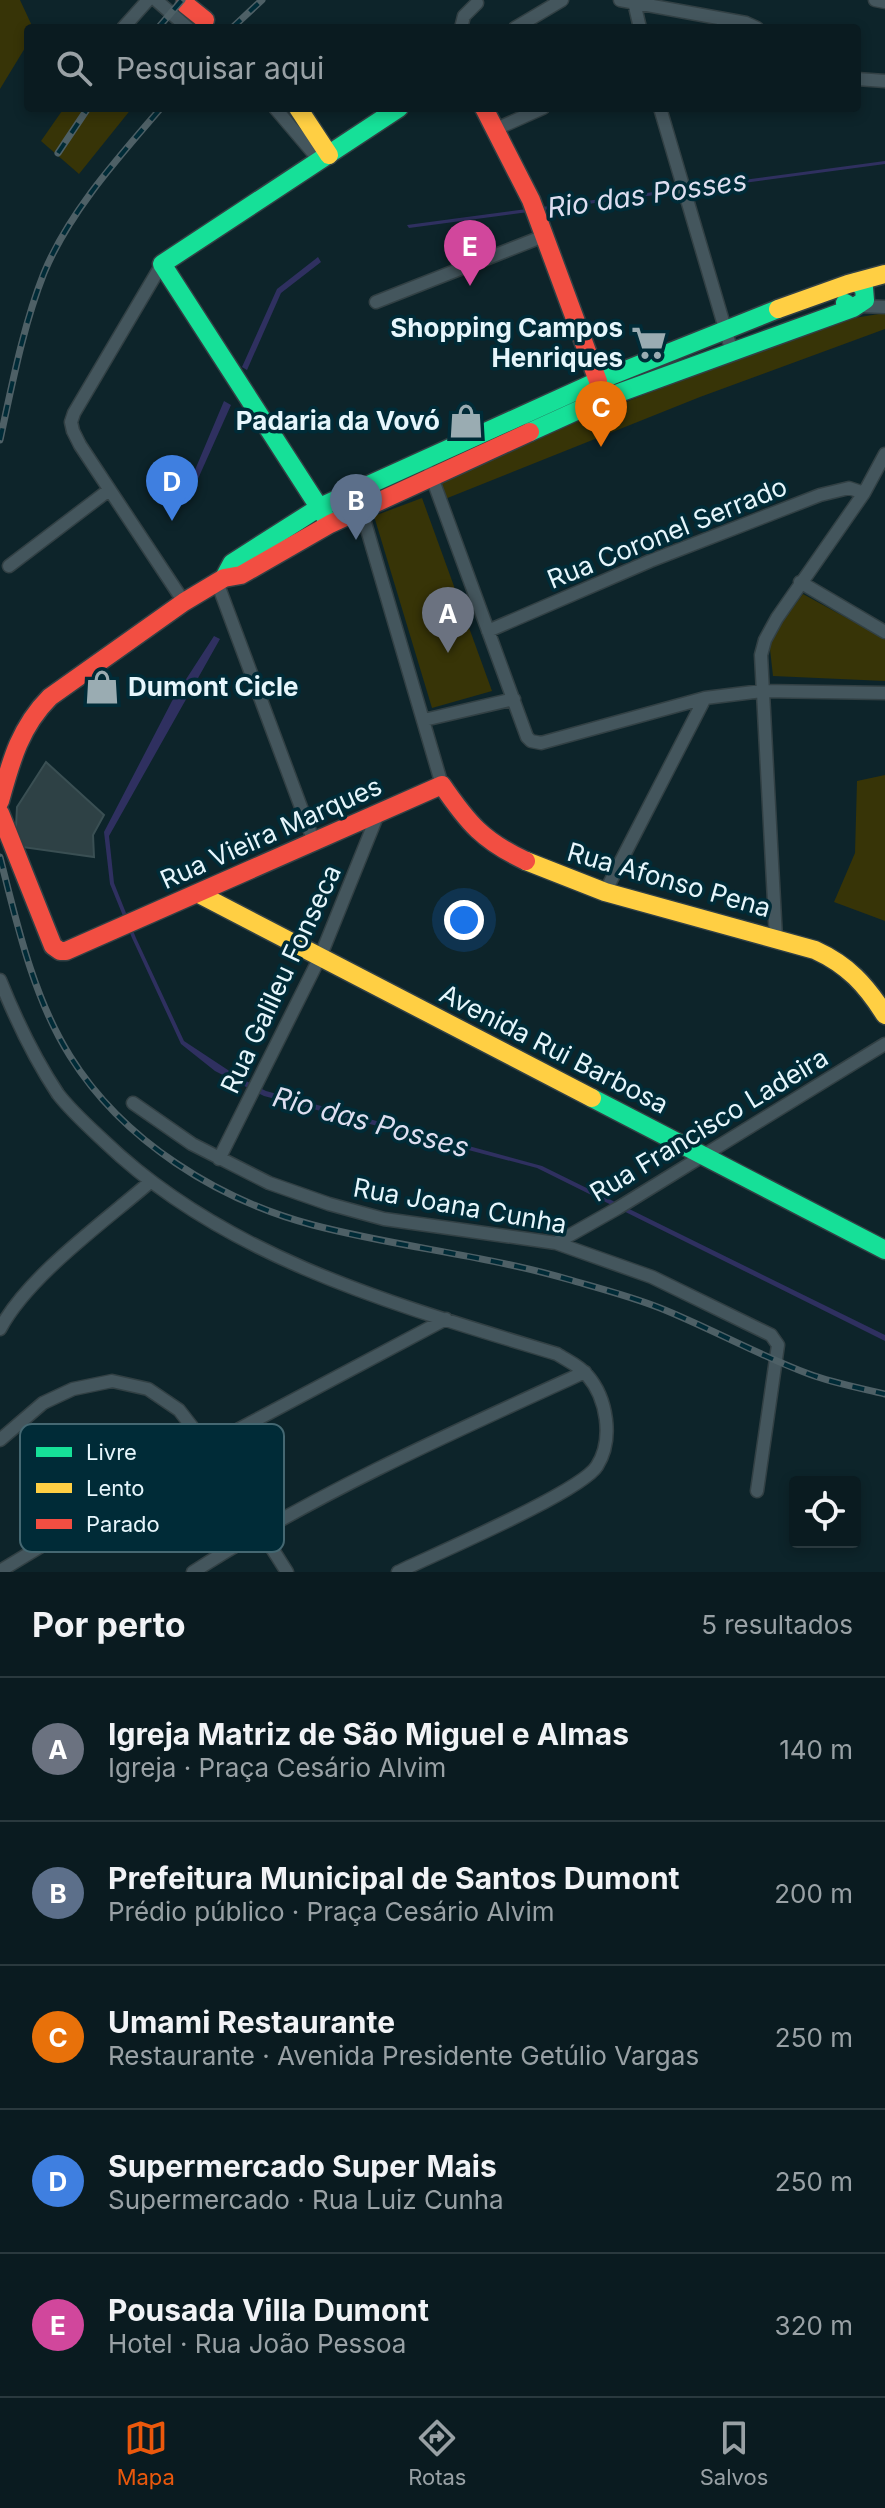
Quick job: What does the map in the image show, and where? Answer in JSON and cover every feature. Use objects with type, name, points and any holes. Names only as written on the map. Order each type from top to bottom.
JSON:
[{"type":"main road","points":[[185,4],[196,24]]},
{"type":"main road","points":[[300,112],[324,158]]},
{"type":"main road","points":[[330,524],[162,264],[393,112]]},
{"type":"main road","points":[[486,112],[538,220],[598,381],[587,398],[538,429]]},
{"type":"main road","points":[[221,580],[232,563],[320,507],[426,458],[723,329],[885,274]]},
{"type":"main road","points":[[852,283],[843,290],[842,298],[846,304],[860,305]]},
{"type":"main road","points":[[0,801],[18,735],[35,710],[184,602],[221,580],[241,575],[361,509],[605,398],[885,296]]},
{"type":"main road","points":[[361,509],[364,497],[426,458]]},
{"type":"main road","name":"Rua Vieira Marques","points":[[0,813],[53,946],[66,951],[442,785]]},
{"type":"main road","name":"Rua Afonso Pena","points":[[442,785],[485,839],[510,854],[605,892],[840,960],[867,986],[885,1015]]},
{"type":"main road","name":"Avenida Rui Barbosa","points":[[199,894],[885,1250]]},
{"type":"street","points":[[127,24],[148,0]]},
{"type":"street","points":[[156,0],[196,24]]},
{"type":"street","points":[[522,24],[562,0]]},
{"type":"street","points":[[620,0],[748,24]]},
{"type":"street","points":[[875,0],[885,2]]},
{"type":"street","points":[[634,2],[639,24]]},
{"type":"street","points":[[462,24],[464,16],[477,3]]},
{"type":"street","points":[[861,79],[885,81]]},
{"type":"street","points":[[279,112],[324,158]]},
{"type":"street","points":[[496,129],[534,112]]},
{"type":"street","points":[[661,112],[732,352]]},
{"type":"street","points":[[376,302],[419,285],[538,220]]},
{"type":"street","points":[[162,264],[71,422],[80,445],[184,602]]},
{"type":"street","points":[[860,305],[885,307]]},
{"type":"street","points":[[776,939],[761,655],[765,640],[800,582],[864,493],[885,454]]},
{"type":"street","points":[[426,458],[531,741],[541,743],[705,698],[762,691],[885,693]]},
{"type":"street","name":"Rua Coronel Serrado","points":[[488,631],[650,561],[807,499],[839,488],[864,493]]},
{"type":"street","points":[[9,566],[109,490]]},
{"type":"street","points":[[361,509],[442,785]]},
{"type":"street","points":[[221,580],[314,842]]},
{"type":"street","points":[[800,582],[885,632]]},
{"type":"street","points":[[605,892],[705,698]]},
{"type":"street","points":[[424,720],[514,699]]},
{"type":"street","name":"Rua Galileu Fonseca","points":[[219,1159],[321,955],[378,814]]},
{"type":"street","points":[[0,980],[19,1028],[60,1096],[150,1182],[232,1235],[309,1271],[557,1354],[585,1372],[601,1396],[606,1420],[606,1442],[597,1467],[580,1481],[531,1508],[398,1572]]},
{"type":"street","name":"Rua Francisco Ladeira","points":[[556,1243],[622,1206],[885,1044]]},
{"type":"street","name":"Rua Joana Cunha","points":[[133,1103],[219,1159],[269,1183],[384,1219],[556,1243],[652,1277],[763,1330],[778,1345],[757,1491]]},
{"type":"street","points":[[0,1329],[25,1295],[54,1266],[150,1182]]},
{"type":"street","points":[[248,1424],[446,1319]]},
{"type":"street","points":[[284,1516],[405,1453],[585,1372]]},
{"type":"street","points":[[0,1440],[43,1403],[73,1389],[112,1381],[148,1389],[179,1410],[190,1424]]},
{"type":"street","points":[[0,1571],[31,1552]]},
{"type":"street","points":[[193,1572],[224,1552]]},
{"type":"street","points":[[274,1552],[287,1572]]},
{"type":"shaded area","points":[[0,0],[20,0],[31,24],[24,24],[24,50],[0,89]]},
{"type":"shaded area","points":[[61,112],[129,112],[79,174],[41,141]]},
{"type":"shaded area","points":[[885,313],[885,329],[700,397],[445,499],[439,478],[690,376],[854,318]]},
{"type":"shaded area","points":[[422,498],[492,691],[432,708],[374,516]]},
{"type":"shaded area","points":[[803,594],[885,639],[885,681],[773,676],[771,636]]},
{"type":"shaded area","points":[[885,775],[885,921],[834,902],[855,853],[857,781]]},
{"type":"water","name":"Rio das Posses","points":[[885,161],[885,164],[409,228],[407,225]]},
{"type":"water","points":[[318,257],[321,262],[281,293],[247,370],[242,367],[277,289]]},
{"type":"water","points":[[224,401],[231,405],[197,481],[192,477]]},
{"type":"water","name":"Rio das Posses","points":[[214,636],[220,639],[109,836],[114,883],[184,1041],[240,1078],[266,1091],[542,1166],[885,1335],[885,1341],[537,1168],[264,1096],[215,1071],[181,1044],[110,884],[104,832],[172,701]]},
{"type":"building","points":[[46,762],[104,815],[93,835],[94,857],[15,846],[17,807]]},
{"type":"railway","points":[[161,24],[182,0]]},
{"type":"railway","points":[[236,24],[262,0]]},
{"type":"railway","points":[[58,153],[85,112]]},
{"type":"railway","points":[[0,440],[30,314],[54,250],[96,186],[158,112]]},
{"type":"railway","points":[[0,857],[36,985],[70,1056],[117,1115],[145,1140],[208,1183],[242,1200],[313,1225],[536,1271],[626,1296],[809,1374],[885,1394]]},
{"type":"traffic: fast","points":[[326,518],[162,264],[393,112]]},
{"type":"traffic: fast","points":[[845,303],[853,308],[865,300],[864,288],[856,282]]},
{"type":"traffic: fast","points":[[530,432],[605,398],[853,308]]},
{"type":"traffic: fast","points":[[224,578],[232,563],[320,507],[598,381],[778,309]]},
{"type":"traffic: fast","points":[[592,1098],[885,1250]]},
{"type":"traffic: slow","points":[[301,112],[329,155]]},
{"type":"traffic: slow","points":[[778,309],[885,274]]},
{"type":"traffic: slow","points":[[526,861],[605,892],[815,950],[855,977],[885,1015]]},
{"type":"traffic: slow","points":[[199,894],[592,1098]]},
{"type":"traffic: jam","points":[[185,4],[205,20]]},
{"type":"traffic: jam","points":[[486,112],[531,200],[598,381]]},
{"type":"traffic: jam","points":[[0,801],[24,733],[50,697],[184,602],[224,578],[241,575],[330,524],[530,432]]},
{"type":"traffic: jam","points":[[0,813],[53,946],[60,951],[442,785],[478,830],[498,846],[526,861]]},
{"type":"place","name":"Pousada Villa Dumont","points":[[470,286]]},
{"type":"place","name":"Shopping Campos Henriques","points":[[649,343]]},
{"type":"place","name":"Padaria da Vovó","points":[[466,421]]},
{"type":"place","name":"Umami Restaurante","points":[[601,447]]},
{"type":"place","name":"Supermercado Super Mais","points":[[172,521]]},
{"type":"place","name":"Prefeitura Municipal de Santos Dumont","points":[[356,540]]},
{"type":"place","name":"Igreja Matriz de São Miguel e Almas","points":[[448,653]]},
{"type":"place","name":"Dumont Cicle","points":[[102,687]]}]
